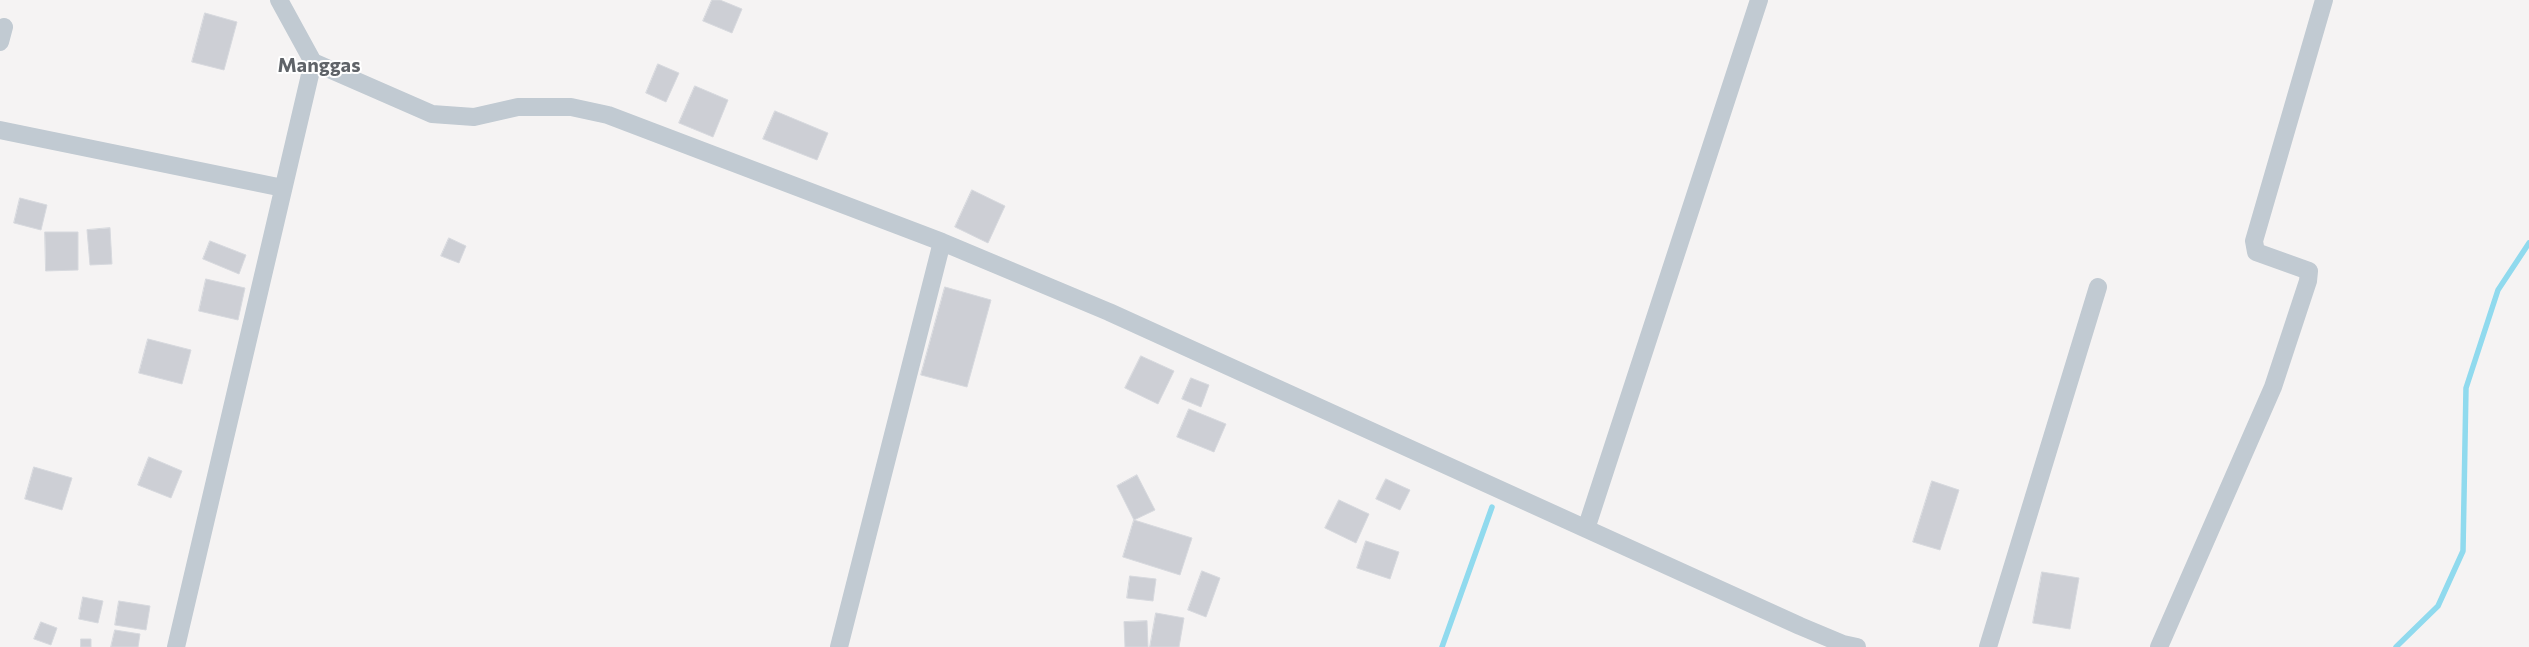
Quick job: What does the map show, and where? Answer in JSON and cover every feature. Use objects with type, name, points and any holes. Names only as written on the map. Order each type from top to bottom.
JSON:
[{"type":"street","points":[[279,0],[313,62],[432,114],[474,117],[518,107],[571,107],[608,115],[942,242],[1109,312],[1800,626],[1843,644],[1857,647]]},
{"type":"street","points":[[1586,529],[1759,0]]},
{"type":"street","points":[[2160,647],[2273,387],[2308,282],[2309,271],[2256,252],[2254,241],[2324,0]]},
{"type":"street","points":[[176,647],[313,62]]},
{"type":"street","points":[[0,130],[283,188]]},
{"type":"street","points":[[839,647],[942,242]]},
{"type":"street","points":[[1988,647],[2098,287]]},
{"type":"building","points":[[712,0],[720,0],[742,9],[732,33],[703,21]]},
{"type":"building","points":[[205,13],[237,22],[224,70],[192,62]]},
{"type":"building","points":[[658,64],[679,73],[666,102],[646,93]]},
{"type":"building","points":[[695,86],[728,100],[713,137],[679,123]]},
{"type":"building","points":[[775,111],[828,133],[817,160],[763,139]]},
{"type":"building","points":[[972,190],[1005,206],[988,243],[955,227]]},
{"type":"building","points":[[20,198],[47,205],[41,230],[14,223]]},
{"type":"building","points":[[110,228],[112,264],[90,265],[87,230]]},
{"type":"building","points":[[45,232],[78,232],[78,270],[46,271]]},
{"type":"building","points":[[449,238],[466,246],[459,263],[441,256]]},
{"type":"building","points":[[210,241],[246,255],[239,274],[203,259]]},
{"type":"building","points":[[206,279],[245,288],[238,320],[199,311]]},
{"type":"building","points":[[945,287],[991,300],[967,387],[921,375]]},
{"type":"building","points":[[148,339],[191,350],[182,384],[139,373]]},
{"type":"building","points":[[1141,356],[1174,371],[1158,404],[1125,388]]},
{"type":"building","points":[[1191,378],[1209,385],[1201,407],[1182,399]]},
{"type":"building","points":[[1189,409],[1226,424],[1214,452],[1177,437]]},
{"type":"building","points":[[149,457],[182,471],[171,498],[138,485]]},
{"type":"building","points":[[34,467],[72,478],[62,510],[25,499]]},
{"type":"building","points":[[1137,475],[1155,510],[1134,520],[1117,486]]},
{"type":"building","points":[[1386,479],[1410,490],[1400,510],[1376,499]]},
{"type":"building","points":[[1932,481],[1959,490],[1940,550],[1913,542]]},
{"type":"building","points":[[1339,500],[1369,514],[1356,543],[1325,528]]},
{"type":"building","points":[[1134,520],[1192,538],[1180,575],[1123,557]]},
{"type":"building","points":[[1366,541],[1399,552],[1390,579],[1357,568]]},
{"type":"building","points":[[1202,571],[1220,578],[1206,617],[1188,610]]},
{"type":"building","points":[[2042,572],[2079,578],[2070,629],[2033,623]]},
{"type":"building","points":[[1130,576],[1156,579],[1153,601],[1127,598]]},
{"type":"building","points":[[83,597],[103,601],[98,623],[79,619]]},
{"type":"building","points":[[119,601],[150,606],[146,630],[115,625]]},
{"type":"building","points":[[1156,613],[1184,618],[1179,647],[1150,647]]},
{"type":"building","points":[[1147,621],[1148,647],[1125,647],[1124,622]]},
{"type":"building","points":[[41,622],[57,628],[51,645],[34,639]]},
{"type":"building","points":[[115,630],[140,634],[138,647],[111,647]]},
{"type":"building","points":[[81,639],[91,639],[91,647],[81,647]]},
{"type":"waterway","points":[[2396,647],[2438,606],[2463,551],[2466,388],[2498,290],[2529,243]]},
{"type":"waterway","points":[[1442,647],[1492,507]]},
{"type":"district","name":"Manggas","points":[[319,65]]}]
